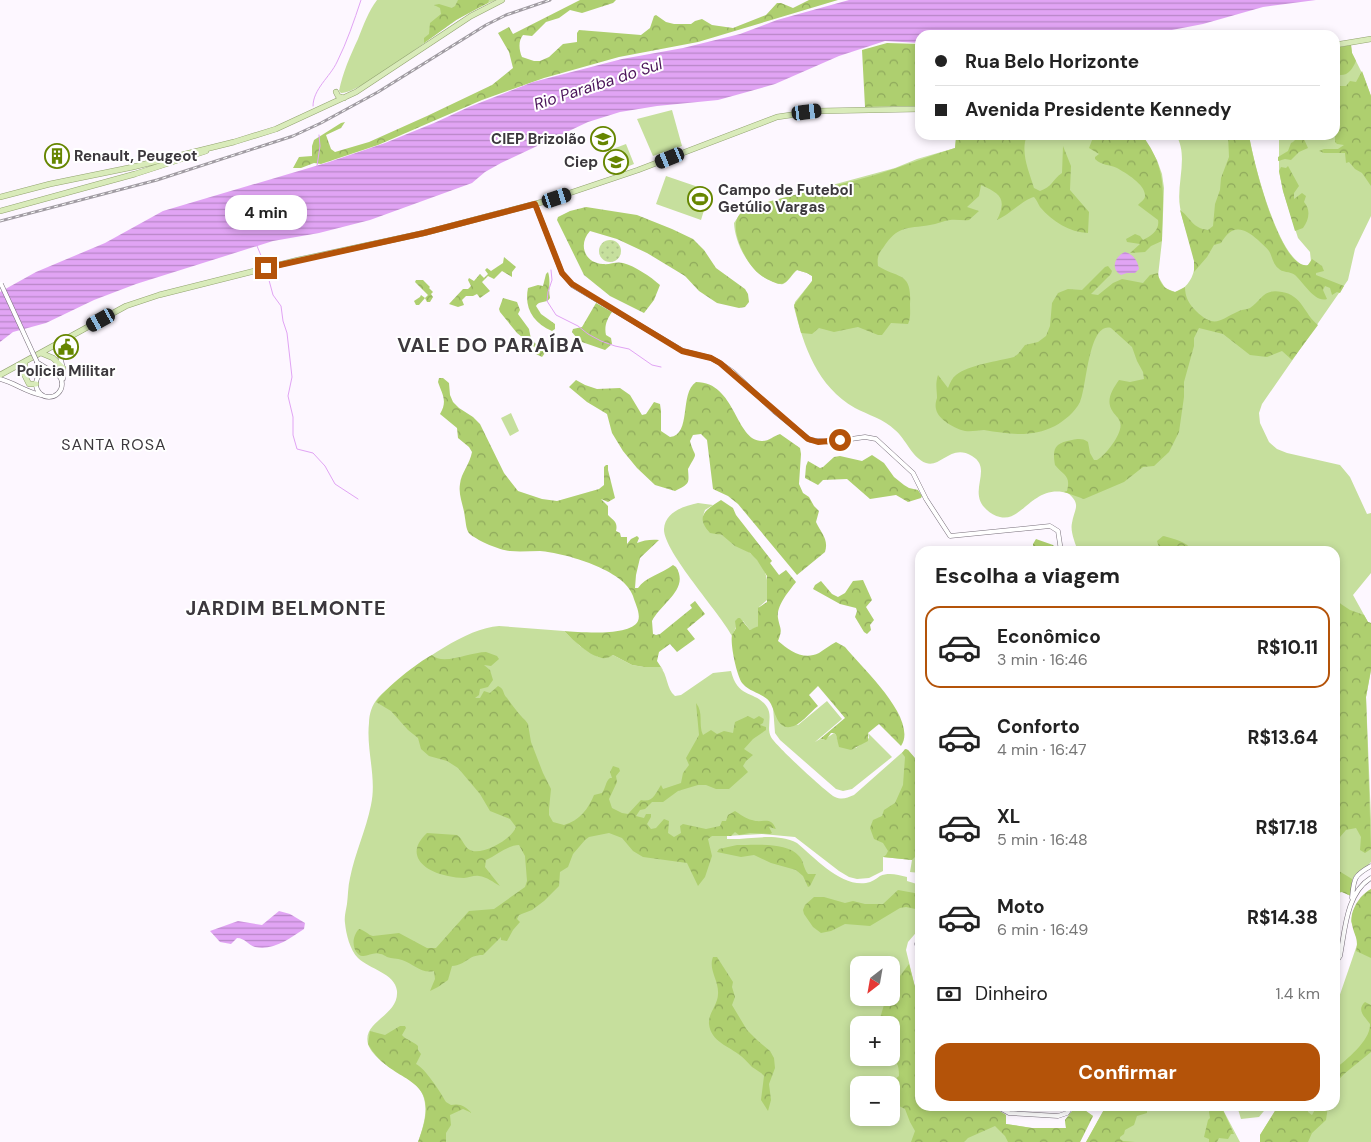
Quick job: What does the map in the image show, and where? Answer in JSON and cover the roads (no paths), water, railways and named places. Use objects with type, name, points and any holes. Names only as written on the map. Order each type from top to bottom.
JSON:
[{"type":"main road","points":[[0,210],[135,174],[276,129],[366,86],[470,16],[502,0]]},
{"type":"main road","points":[[1340,44],[1371,39]]},
{"type":"main road","points":[[336,92],[339,97],[344,98]]},
{"type":"main road","points":[[0,375],[41,353],[58,347],[138,301],[194,285],[424,233],[535,204],[638,170],[777,117],[818,111],[915,109]]},
{"type":"main road","points":[[0,197],[224,145]]},
{"type":"main road","points":[[41,353],[54,358],[63,368]]},
{"type":"main road","points":[[24,362],[25,379],[29,384],[36,384]]},
{"type":"street","points":[[535,204],[562,273],[572,284],[682,351],[711,358],[720,363],[733,372],[774,411],[810,440],[830,442],[865,437],[876,439],[913,473],[926,499],[950,536],[1050,526],[1058,531],[1061,546]]},
{"type":"street","points":[[0,282],[38,362],[36,384],[37,390],[41,395]]},
{"type":"street","points":[[0,379],[34,394],[54,397],[61,391],[62,383],[63,368],[58,347]]},
{"type":"street","points":[[38,362],[59,375],[62,383]]},
{"type":"street","points":[[38,377],[44,372],[51,371]]},
{"type":"street","points":[[6,372],[9,382]]},
{"type":"street","points":[[1355,893],[1354,881],[1356,876],[1371,866]]},
{"type":"street","points":[[1340,956],[1352,900],[1355,893],[1371,878]]},
{"type":"street","points":[[1006,1111],[1010,1113],[1058,1116],[1067,1114],[1069,1111]]},
{"type":"water","name":"Rio Paraíba do Sul","points":[[849,0],[1316,0],[1263,7],[1203,24],[1172,30],[915,30],[915,43],[885,41],[839,56],[775,84],[718,100],[620,112],[588,122],[501,163],[485,172],[472,183],[370,220],[319,233],[273,241],[136,284],[94,300],[46,323],[13,332],[0,342],[0,292],[36,272],[105,243],[163,211],[329,162],[385,143],[533,82],[622,59],[683,48],[740,34],[777,20]]},
{"type":"water","points":[[1125,252],[1135,258],[1139,269],[1135,273],[1121,275],[1116,269],[1115,263],[1116,259]]},
{"type":"water","points":[[279,911],[290,914],[305,923],[304,929],[274,946],[255,947],[237,938],[231,944],[220,942],[210,931],[238,921],[262,925]]},
{"type":"waterway","points":[[313,106],[316,94],[341,54],[361,0]]},
{"type":"waterway","points":[[317,166],[320,146],[319,135]]},
{"type":"waterway","points":[[257,246],[265,265]]},
{"type":"waterway","points":[[266,269],[273,295],[281,306],[287,333],[292,377],[288,396],[293,417],[293,435],[297,449],[313,453],[325,466],[335,484],[358,499]]},
{"type":"waterway","points":[[551,270],[552,280],[547,301],[556,315],[601,341],[629,349],[652,365],[661,367]]},
{"type":"railway","points":[[0,221],[157,180],[293,136],[378,92],[486,25],[506,15],[550,0]]},
{"type":"place","name":"CIEP Brizolão","points":[[603,139]]},
{"type":"place","name":"Renault, Peugeot","points":[[57,156]]},
{"type":"place","name":"Ciep","points":[[616,162]]},
{"type":"place","name":"Campo de Futebol Getúlio Vargas","points":[[700,199]]},
{"type":"place","name":"Policia Militar","points":[[66,347]]},
{"type":"district","name":"VALE DO PARAÍBA","points":[[491,345]]},
{"type":"district","name":"SANTA ROSA","points":[[114,444]]},
{"type":"district","name":"JARDIM BELMONTE","points":[[286,608]]}]
